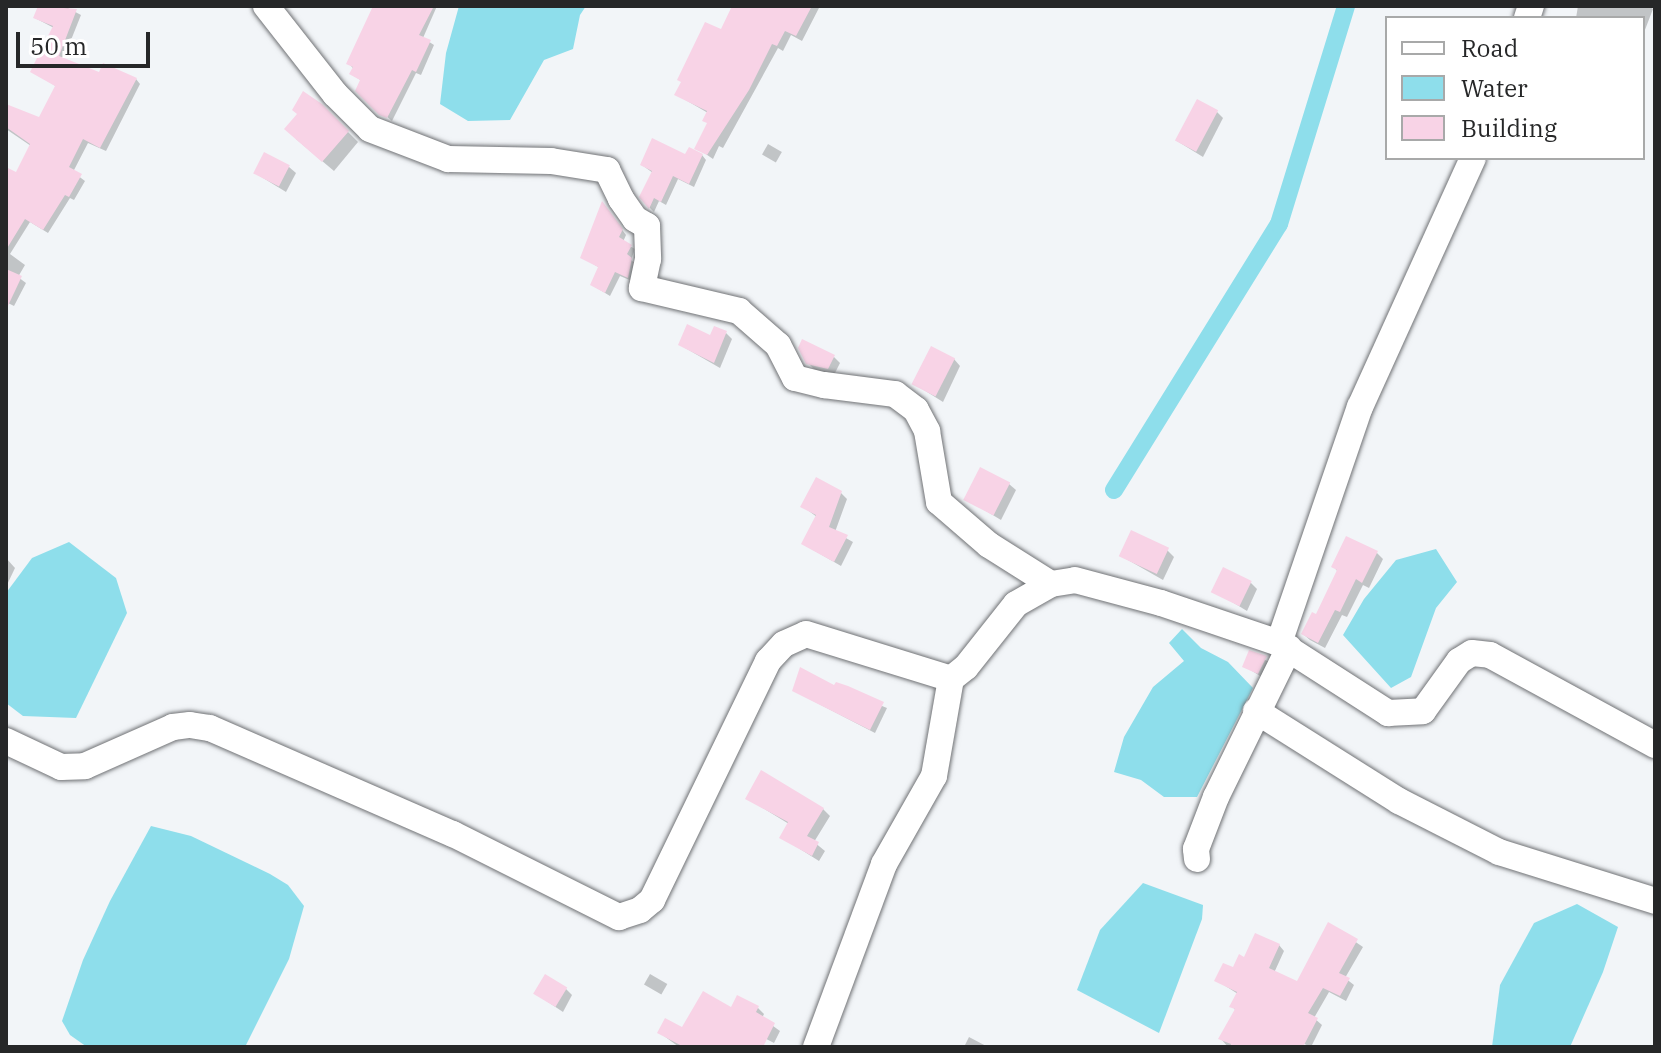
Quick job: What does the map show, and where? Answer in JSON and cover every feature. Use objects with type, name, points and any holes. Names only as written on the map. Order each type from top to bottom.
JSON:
[{"type":"street","points":[[266,6],[342,103],[370,129],[448,159],[551,161],[607,170],[635,219],[647,226],[648,259],[642,288],[739,311],[778,345],[795,378],[895,394],[916,410],[927,431],[939,502],[989,545],[1051,584]]},
{"type":"street","points":[[1197,859],[1196,849],[1216,797],[1284,646],[1360,407],[1472,160]]},
{"type":"street","points":[[816,1047],[884,864],[934,776],[951,679],[966,667],[1016,604],[1051,584],[1075,580],[1161,603],[1284,646],[1388,713],[1423,711],[1459,661],[1472,653],[1490,655],[1655,745]]},
{"type":"street","points":[[6,741],[61,767],[85,766],[173,727],[210,728],[453,834],[619,917],[640,910],[652,900],[768,661],[784,644],[806,634],[951,679]]},
{"type":"street","points":[[1256,711],[1399,801],[1499,852],[1655,901]]},
{"type":"water","points":[[459,6],[586,6],[580,15],[573,49],[544,60],[510,120],[468,121],[440,104],[446,53]]},
{"type":"water","points":[[69,542],[116,578],[127,613],[76,718],[23,716],[6,703],[6,593],[32,558]]},
{"type":"water","points":[[1436,549],[1457,582],[1436,608],[1411,677],[1391,688],[1343,635],[1364,599],[1396,560]]},
{"type":"water","points":[[1182,629],[1201,648],[1228,662],[1253,688],[1197,797],[1164,797],[1141,780],[1114,772],[1124,737],[1153,687],[1184,661],[1169,643]]},
{"type":"water","points":[[151,826],[191,836],[270,874],[288,885],[304,906],[289,959],[245,1047],[87,1047],[70,1035],[62,1021],[83,960],[110,901]]},
{"type":"water","points":[[1143,883],[1203,905],[1202,919],[1159,1033],[1077,990],[1100,930]]},
{"type":"water","points":[[1577,904],[1618,927],[1603,972],[1570,1047],[1492,1047],[1500,985],[1534,923]]},
{"type":"building","points":[[38,6],[77,9],[59,56],[99,72],[103,63],[137,78],[100,148],[83,139],[69,167],[82,174],[69,197],[65,195],[43,230],[25,219],[6,250],[6,167],[16,172],[30,144],[6,127],[6,104],[39,117],[55,86],[30,72],[53,26],[33,18]]},
{"type":"building","points":[[373,6],[434,6],[419,35],[431,40],[416,72],[412,70],[387,118],[379,115],[355,91],[360,80],[349,74],[353,67],[346,64]]},
{"type":"building","points":[[732,6],[812,6],[796,36],[785,31],[777,46],[772,44],[749,90],[707,155],[694,149],[707,123],[702,121],[707,111],[674,95],[681,82],[677,80],[705,22],[721,29]]},
{"type":"building","points":[[303,91],[322,104],[349,131],[322,162],[284,129],[297,114],[292,110]]},
{"type":"building","points":[[1197,99],[1218,110],[1196,152],[1175,140]]},
{"type":"building","points":[[652,138],[685,154],[689,147],[703,154],[689,184],[673,176],[661,202],[654,198],[649,209],[639,197],[652,171],[640,165]]},
{"type":"building","points":[[264,152],[290,165],[279,187],[253,173]]},
{"type":"building","points":[[602,201],[623,229],[619,237],[632,245],[627,254],[632,258],[628,278],[615,272],[605,293],[590,285],[598,267],[580,258]]},
{"type":"building","points":[[6,269],[22,276],[6,310]]},
{"type":"building","points":[[687,324],[710,335],[714,326],[727,331],[714,363],[678,345]]},
{"type":"building","points":[[802,339],[835,355],[828,369],[806,364],[798,348]]},
{"type":"building","points":[[931,346],[955,358],[936,397],[911,384]]},
{"type":"building","points":[[980,467],[1010,482],[993,515],[963,500]]},
{"type":"building","points":[[816,477],[842,491],[829,527],[848,535],[834,562],[801,544],[816,515],[800,507]]},
{"type":"building","points":[[1131,530],[1169,548],[1157,574],[1119,556]]},
{"type":"building","points":[[1346,536],[1378,551],[1362,583],[1356,579],[1340,612],[1335,610],[1318,643],[1301,634],[1312,612],[1316,614],[1337,570],[1331,567]]},
{"type":"building","points":[[1223,567],[1252,581],[1239,606],[1211,592]]},
{"type":"building","points":[[1249,650],[1267,656],[1258,674],[1242,667]]},
{"type":"building","points":[[800,667],[834,685],[836,682],[848,686],[884,702],[870,730],[792,691]]},
{"type":"building","points":[[761,770],[824,808],[807,836],[819,842],[812,856],[779,838],[788,822],[745,799]]},
{"type":"building","points":[[1328,922],[1358,939],[1339,973],[1350,978],[1340,996],[1323,988],[1308,1013],[1318,1018],[1303,1047],[1230,1047],[1231,1044],[1218,1039],[1235,1009],[1229,1007],[1237,992],[1214,981],[1223,963],[1233,967],[1239,954],[1244,957],[1255,933],[1280,944],[1269,968],[1297,981]]},
{"type":"building","points":[[545,974],[567,987],[555,1007],[533,994]]},
{"type":"building","points":[[703,991],[731,1007],[737,995],[759,1006],[756,1012],[775,1023],[763,1047],[684,1047],[657,1033],[665,1018],[682,1027]]},
{"type":"waterway","points":[[1114,490],[1279,224],[1346,6]]}]
